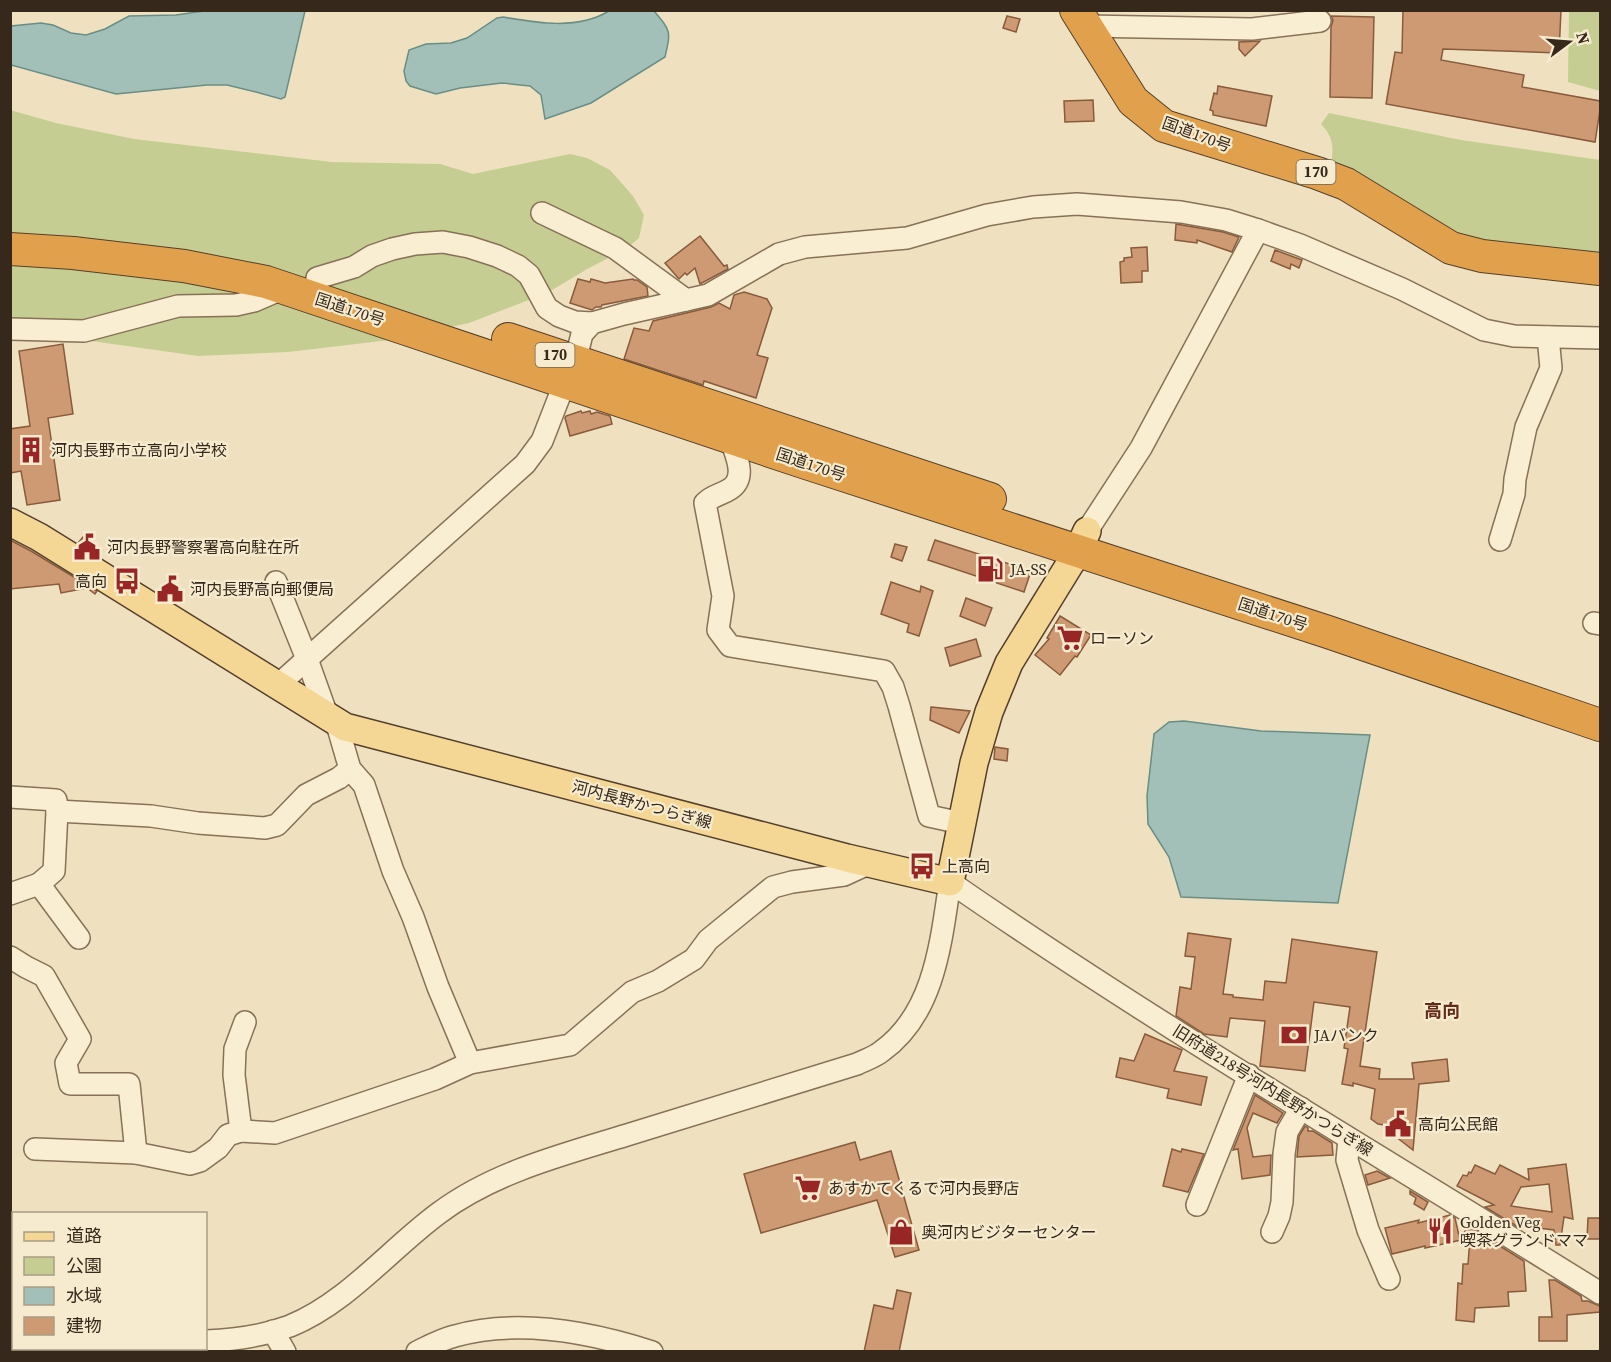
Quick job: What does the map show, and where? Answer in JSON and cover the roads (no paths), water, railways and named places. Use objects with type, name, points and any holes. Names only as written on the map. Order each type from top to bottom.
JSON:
[{"type":"highway","name":"国道170号","points":[[1081,18],[1133,101],[1164,126],[1346,184],[1451,248],[1482,256],[1600,269]]},
{"type":"highway","name":"国道170号","points":[[10,232],[72,235],[186,249],[271,265],[361,290],[730,437],[1333,615],[1600,706]]},
{"type":"highway","name":"国道170号","points":[[10,249],[73,253],[184,266],[266,282],[570,372],[1083,541],[1328,632],[1600,725]]},
{"type":"main road","name":"河内長野かつらぎ線","points":[[10,522],[49,543],[345,727],[950,882]]},
{"type":"main road","points":[[950,882],[974,763],[989,712],[1009,663],[1083,541]]},
{"type":"street","points":[[1081,18],[1252,29],[1320,21]]},
{"type":"street","points":[[317,278],[354,267],[372,256],[393,249],[415,244],[443,242],[469,247],[518,266],[529,275],[547,308],[575,322],[592,324],[708,295],[779,254],[796,249],[907,238],[987,215],[1033,207],[1077,204],[1181,212],[1226,220],[1300,245],[1402,290],[1484,330],[1514,336],[1600,338]]},
{"type":"street","points":[[542,213],[615,248],[686,300]]},
{"type":"street","points":[[1083,541],[1141,448],[1258,230]]},
{"type":"street","points":[[10,329],[84,331],[178,306],[236,305],[254,301],[284,288]]},
{"type":"street","points":[[278,685],[525,464],[542,441],[570,372],[582,334],[592,324]]},
{"type":"street","points":[[1500,540],[1514,494],[1526,427],[1551,368],[1548,337]]},
{"type":"street","points":[[730,437],[740,468],[738,481],[730,489],[711,497],[705,503],[723,596],[718,630],[730,645],[884,671],[893,687],[899,706],[929,816],[961,823]]},
{"type":"street","points":[[276,582],[350,769],[364,785],[393,871],[470,1063]]},
{"type":"street","points":[[57,811],[151,816],[198,823],[265,828],[277,825],[306,795],[339,778],[350,769]]},
{"type":"street","points":[[10,797],[56,800],[57,811],[54,871],[39,884],[10,894]]},
{"type":"street","points":[[35,1149],[136,1153],[190,1164],[200,1161],[218,1148],[228,1135],[241,1131],[275,1132],[435,1079],[470,1063],[570,1045],[632,992],[658,981],[694,959],[708,940],[773,887],[844,875],[870,863]]},
{"type":"street","points":[[207,1341],[244,1338],[292,1325],[335,1299],[438,1214],[471,1192],[528,1166],[857,1064],[879,1053],[908,1028],[918,1011],[938,954],[950,882]]},
{"type":"street","name":"旧府道218号河内長野かつらぎ線","points":[[950,882],[1301,1108],[1600,1293]]},
{"type":"street","points":[[39,884],[79,938]]},
{"type":"street","points":[[10,957],[44,976],[80,1039],[66,1063],[70,1084],[129,1084],[136,1153]]},
{"type":"street","points":[[241,1131],[234,1074],[235,1049],[245,1022]]},
{"type":"street","points":[[1197,1205],[1249,1075]]},
{"type":"street","points":[[1272,1232],[1282,1202],[1287,1132],[1301,1108]]},
{"type":"street","points":[[1349,1138],[1347,1160],[1368,1230],[1389,1279]]},
{"type":"street","points":[[417,1352],[453,1336],[508,1328],[555,1330],[600,1338],[652,1352]]},
{"type":"street","points":[[273,1331],[285,1352]]},
{"type":"water","points":[[204,11],[305,11],[285,97],[281,99],[227,85],[116,94],[11,65],[11,26],[41,23],[53,25],[71,33],[86,35],[105,29],[129,16],[176,15]]},
{"type":"water","points":[[609,11],[654,11],[667,27],[669,36],[665,57],[591,103],[545,119],[541,95],[530,86],[502,83],[460,88],[436,94],[410,86],[406,81],[404,71],[409,50],[426,44],[451,43],[467,38],[497,18],[543,23],[571,23],[597,17]]},
{"type":"water","points":[[1184,721],[1261,731],[1370,735],[1338,903],[1181,897],[1169,857],[1148,824],[1147,796],[1154,734],[1169,722]]},
{"type":"place","name":"河内長野市立高向小学校","points":[[31,450]]},
{"type":"place","name":"河内長野警察署高向駐在所","points":[[87,547]]},
{"type":"place","name":"JA-SS","points":[[990,569]]},
{"type":"place","name":"高向","points":[[127,581]]},
{"type":"place","name":"河内長野高向郵便局","points":[[170,589]]},
{"type":"place","name":"ローソン","points":[[1070,638]]},
{"type":"place","name":"上高向","points":[[922,866]]},
{"type":"place","name":"JAバンク","points":[[1294,1035]]},
{"type":"place","name":"高向公民館","points":[[1398,1124]]},
{"type":"place","name":"あすかてくるで河内長野店","points":[[808,1188]]},
{"type":"place","name":"Golden Veg 喫茶グランドママ","points":[[1440,1231]]},
{"type":"place","name":"奥河内ビジターセンター","points":[[901,1232]]},
{"type":"district","name":"高向","points":[[1442,1011]]}]
